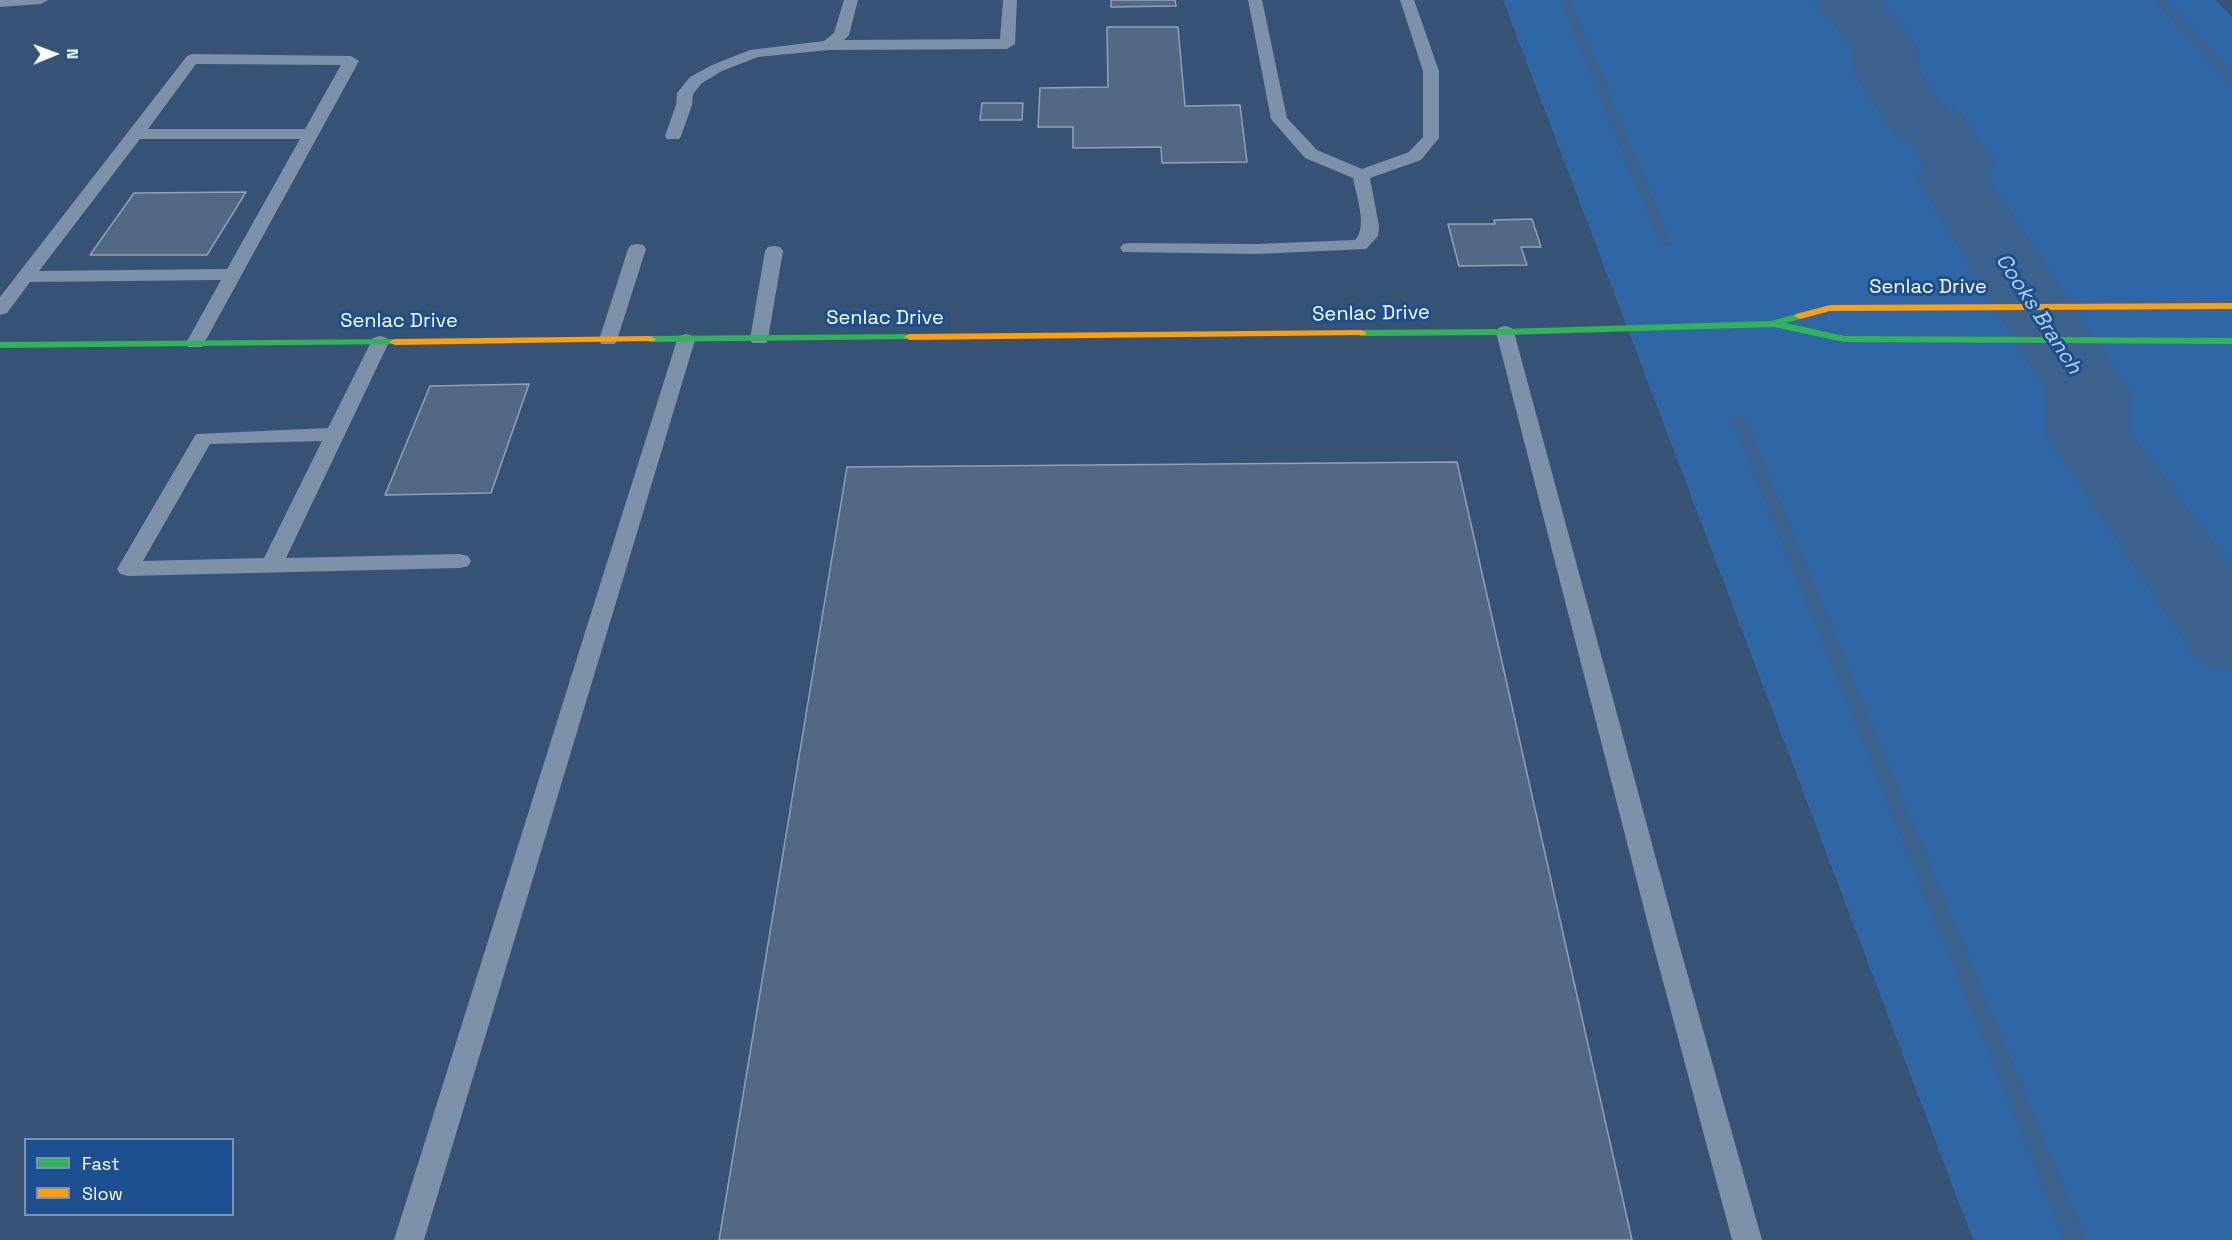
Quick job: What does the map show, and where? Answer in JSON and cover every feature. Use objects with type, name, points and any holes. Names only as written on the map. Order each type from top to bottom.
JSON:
[{"type":"street","name":"Senlac Drive","points":[[1771,324],[1830,308],[2232,306]]},
{"type":"street","name":"Senlac Drive","points":[[0,345],[1505,332],[1771,324],[1844,339],[2232,341]]},
{"type":"lane","points":[[0,3],[41,0]]},
{"type":"lane","points":[[829,45],[841,35],[851,0]]},
{"type":"lane","points":[[673,136],[684,105],[685,93],[696,80],[717,68],[755,53],[829,45],[1007,44],[1010,0]]},
{"type":"lane","points":[[1255,0],[1279,118],[1311,154],[1361,175],[1415,156],[1431,138],[1431,71],[1407,0]]},
{"type":"lane","points":[[0,309],[192,59],[351,61],[195,344]]},
{"type":"lane","points":[[135,134],[310,134]]},
{"type":"lane","points":[[1129,248],[1257,249],[1360,245],[1369,236],[1370,226],[1361,175]]},
{"type":"lane","points":[[608,340],[637,249]]},
{"type":"lane","points":[[759,339],[774,250]]},
{"type":"lane","points":[[25,277],[233,274]]},
{"type":"lane","points":[[1505,332],[1665,944],[1747,1240]]},
{"type":"lane","points":[[409,1240],[686,340]]},
{"type":"lane","points":[[271,567],[380,342]]},
{"type":"lane","points":[[335,434],[203,438],[128,569],[460,561]]},
{"type":"shaded area","points":[[1503,0],[2215,0],[2232,17],[2232,1240],[1973,1240]]},
{"type":"building","points":[[1111,0],[1175,0],[1176,6],[1111,7]]},
{"type":"building","points":[[1107,27],[1178,27],[1185,106],[1240,105],[1247,162],[1162,163],[1161,147],[1073,148],[1073,127],[1038,127],[1040,88],[1108,87]]},
{"type":"building","points":[[982,103],[1023,103],[1022,120],[980,120]]},
{"type":"building","points":[[246,192],[207,255],[90,255],[134,193]]},
{"type":"building","points":[[1532,219],[1541,247],[1521,247],[1527,265],[1459,266],[1448,224],[1495,224],[1494,220]]},
{"type":"building","points":[[529,384],[491,493],[385,495],[430,386]]},
{"type":"building","points":[[1457,462],[1632,1240],[719,1240],[847,467]]},
{"type":"waterway","points":[[1565,0],[1665,242]]},
{"type":"waterway","name":"Cooks Branch","points":[[1845,0],[1885,46],[1884,67],[1916,118],[1936,128],[1960,162],[1952,178],[2088,392],[2088,435],[2232,637]]},
{"type":"waterway","points":[[2159,0],[2232,79]]},
{"type":"waterway","points":[[1739,420],[2075,1240]]},
{"type":"traffic: fast","points":[[1361,333],[1505,332],[1771,324],[1800,316]]},
{"type":"traffic: fast","points":[[1778,325],[1844,339],[2232,341]]},
{"type":"traffic: fast","points":[[650,339],[910,337]]},
{"type":"traffic: fast","points":[[0,345],[395,342]]},
{"type":"traffic: slow","points":[[1800,316],[1830,308],[2232,306]]},
{"type":"traffic: slow","points":[[910,337],[1361,333]]},
{"type":"traffic: slow","points":[[395,342],[650,339]]}]
